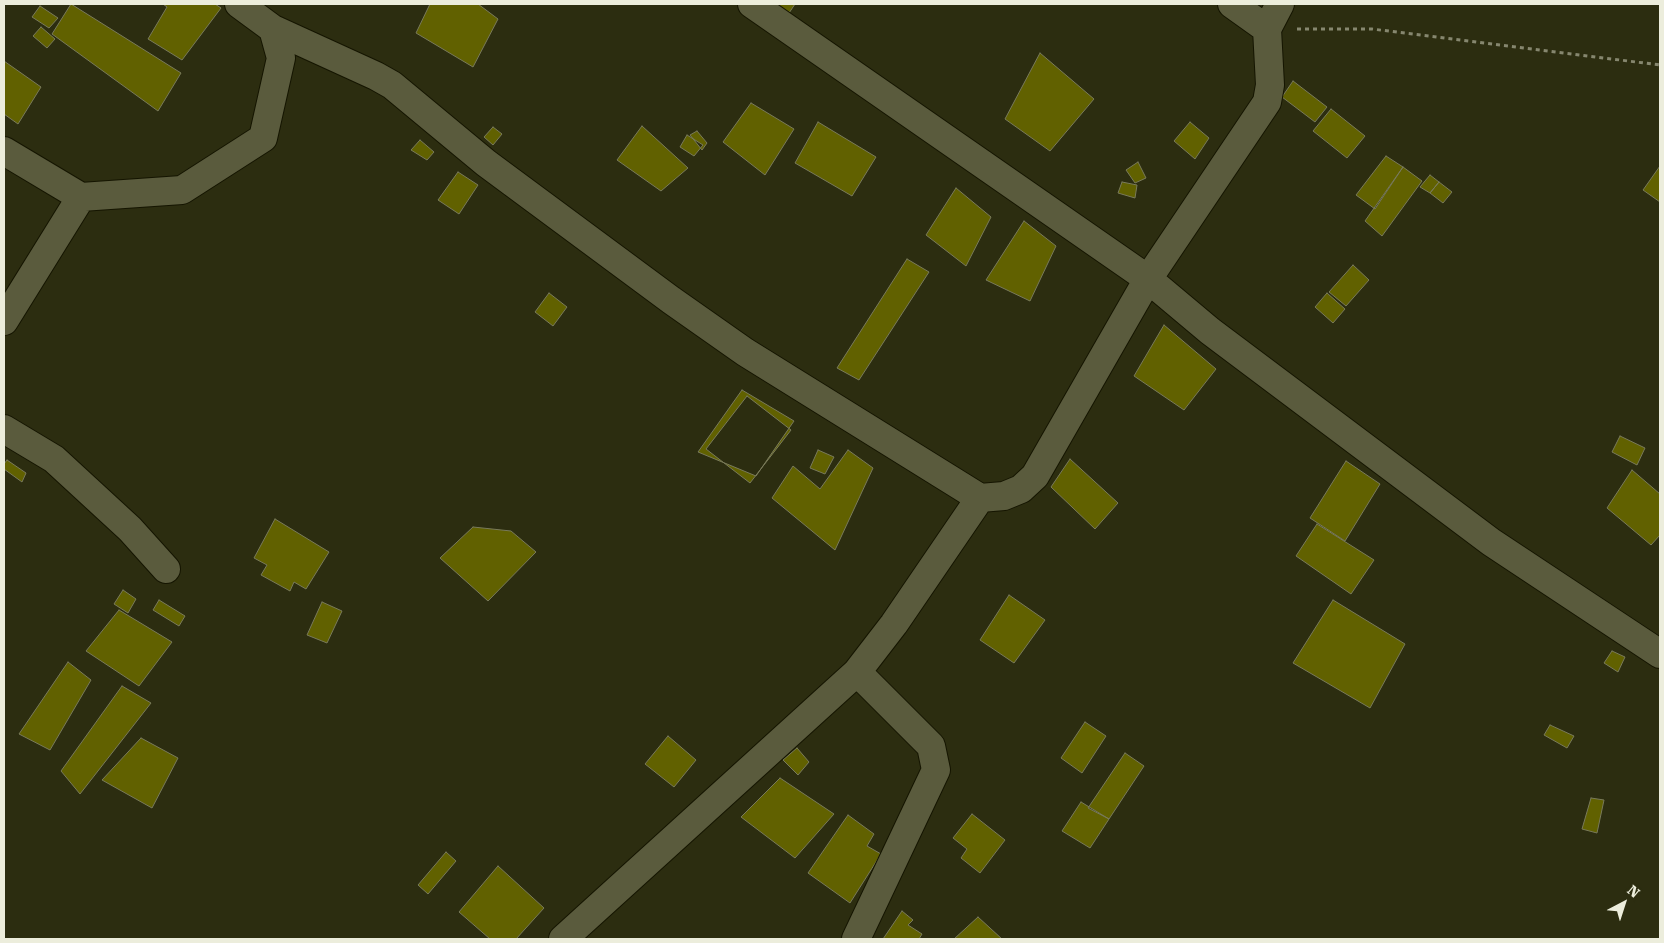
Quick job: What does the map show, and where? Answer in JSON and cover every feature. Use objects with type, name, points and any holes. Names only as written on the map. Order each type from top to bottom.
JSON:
[{"type":"street","points":[[239,4],[273,30],[392,85],[486,163],[745,352],[980,498],[1004,496],[1021,489],[1035,476],[1148,279],[1267,102],[1270,85],[1266,29],[1280,4]]},
{"type":"street","points":[[752,4],[1148,279],[1210,331],[1492,542],[1660,654]]},
{"type":"street","points":[[1232,4],[1266,29]]},
{"type":"street","points":[[4,151],[81,197],[182,190],[263,138],[281,58],[273,30]]},
{"type":"street","points":[[4,321],[81,197]]},
{"type":"street","points":[[4,429],[54,459],[130,529],[166,568]]},
{"type":"street","points":[[563,939],[857,672],[894,624],[980,498]]},
{"type":"street","points":[[856,939],[936,770],[931,746],[857,672]]},
{"type":"path","points":[[1266,29],[1372,29],[1660,65]]},
{"type":"building","points":[[71,4],[181,73],[158,111],[52,34]]},
{"type":"building","points":[[163,4],[215,4],[221,8],[182,60],[148,39],[167,7]]},
{"type":"building","points":[[430,4],[478,4],[498,19],[473,67],[416,33]]},
{"type":"building","points":[[769,4],[795,4],[787,16]]},
{"type":"building","points":[[40,6],[58,18],[49,28],[32,17]]},
{"type":"building","points":[[41,27],[55,39],[47,48],[33,36]]},
{"type":"building","points":[[1040,53],[1094,99],[1050,151],[1005,119]]},
{"type":"building","points":[[4,61],[41,87],[18,124],[4,114]]},
{"type":"building","points":[[1293,81],[1327,107],[1315,122],[1282,97]]},
{"type":"building","points":[[751,103],[794,129],[765,175],[723,142]]},
{"type":"building","points":[[1331,109],[1365,136],[1347,158],[1313,131]]},
{"type":"building","points":[[818,122],[876,157],[852,196],[795,163]]},
{"type":"building","points":[[1190,122],[1209,138],[1195,159],[1174,141]]},
{"type":"building","points":[[642,126],[688,168],[661,191],[617,160]]},
{"type":"building","points":[[493,127],[502,134],[493,145],[484,137]]},
{"type":"building","points":[[697,131],[707,143],[702,150],[690,135]]},
{"type":"building","points":[[687,135],[703,145],[694,156],[680,147]]},
{"type":"building","points":[[420,140],[434,152],[427,160],[411,150]]},
{"type":"building","points":[[1386,156],[1403,167],[1375,209],[1356,195]]},
{"type":"building","points":[[1138,162],[1146,178],[1135,183],[1126,170]]},
{"type":"building","points":[[1660,166],[1660,202],[1643,190]]},
{"type":"building","points":[[1403,167],[1422,181],[1382,236],[1365,221]]},
{"type":"building","points":[[458,172],[478,185],[459,214],[438,200]]},
{"type":"building","points":[[1430,175],[1439,182],[1430,193],[1420,187]]},
{"type":"building","points":[[1122,182],[1137,185],[1135,198],[1118,193]]},
{"type":"building","points":[[1439,182],[1452,192],[1443,203],[1430,193]]},
{"type":"building","points":[[956,188],[991,217],[966,266],[926,235]]},
{"type":"building","points":[[1024,221],[1056,246],[1030,301],[986,280]]},
{"type":"building","points":[[907,259],[929,272],[859,380],[837,368]]},
{"type":"building","points":[[1353,265],[1369,280],[1346,306],[1329,292]]},
{"type":"building","points":[[549,293],[567,307],[553,326],[535,312]]},
{"type":"building","points":[[1327,293],[1345,309],[1333,323],[1315,307]]},
{"type":"building","points":[[1164,325],[1216,369],[1184,410],[1134,376]]},
{"type":"building","points":[[742,390],[794,421],[756,476],[698,452]]},
{"type":"building","points":[[747,396],[791,430],[750,483],[706,449]]},
{"type":"building","points":[[1620,436],[1645,448],[1637,465],[1612,452]]},
{"type":"building","points":[[818,450],[834,457],[825,474],[810,468]]},
{"type":"building","points":[[848,450],[873,468],[835,550],[772,498],[793,466],[820,489]]},
{"type":"building","points":[[1070,459],[1118,503],[1095,529],[1051,487]]},
{"type":"building","points":[[7,460],[26,473],[22,482],[4,469],[4,464]]},
{"type":"building","points":[[1346,461],[1380,484],[1345,541],[1310,518]]},
{"type":"building","points":[[1632,470],[1660,494],[1660,535],[1651,545],[1607,508]]},
{"type":"building","points":[[275,519],[329,552],[306,589],[294,582],[290,591],[261,575],[267,565],[254,558]]},
{"type":"building","points":[[1317,524],[1374,560],[1351,594],[1296,556]]},
{"type":"building","points":[[473,527],[511,531],[536,552],[488,601],[440,558]]},
{"type":"building","points":[[123,590],[136,599],[128,613],[114,604]]},
{"type":"building","points":[[1009,595],[1045,620],[1014,663],[980,640]]},
{"type":"building","points":[[159,600],[185,616],[179,626],[153,610]]},
{"type":"building","points":[[1333,600],[1405,644],[1370,708],[1293,663]]},
{"type":"building","points":[[322,602],[342,611],[327,643],[307,635]]},
{"type":"building","points":[[119,610],[172,642],[139,686],[86,651]]},
{"type":"building","points":[[1612,651],[1625,657],[1618,672],[1604,663]]},
{"type":"building","points":[[68,662],[91,680],[50,750],[19,734]]},
{"type":"building","points":[[122,686],[151,703],[80,794],[61,771]]},
{"type":"building","points":[[1085,722],[1106,736],[1082,773],[1061,758]]},
{"type":"building","points":[[1550,725],[1574,736],[1567,748],[1544,735]]},
{"type":"building","points":[[668,736],[696,760],[674,787],[645,764]]},
{"type":"building","points":[[141,738],[178,758],[152,808],[102,780]]},
{"type":"building","points":[[797,748],[809,762],[798,775],[783,760]]},
{"type":"building","points":[[1125,753],[1144,766],[1109,819],[1088,808]]},
{"type":"building","points":[[780,778],[834,814],[795,858],[741,817]]},
{"type":"building","points":[[1591,798],[1604,800],[1597,833],[1582,829]]},
{"type":"building","points":[[1081,802],[1109,819],[1090,848],[1062,831]]},
{"type":"building","points":[[972,814],[1005,840],[980,873],[961,858],[967,849],[953,838]]},
{"type":"building","points":[[848,815],[874,834],[867,846],[881,854],[850,903],[808,873]]},
{"type":"building","points":[[446,852],[456,861],[428,894],[418,885]]},
{"type":"building","points":[[498,866],[544,908],[516,939],[490,939],[459,912]]},
{"type":"building","points":[[902,911],[913,920],[908,925],[922,934],[919,939],[883,939]]},
{"type":"building","points":[[978,917],[1002,939],[954,939]]}]
